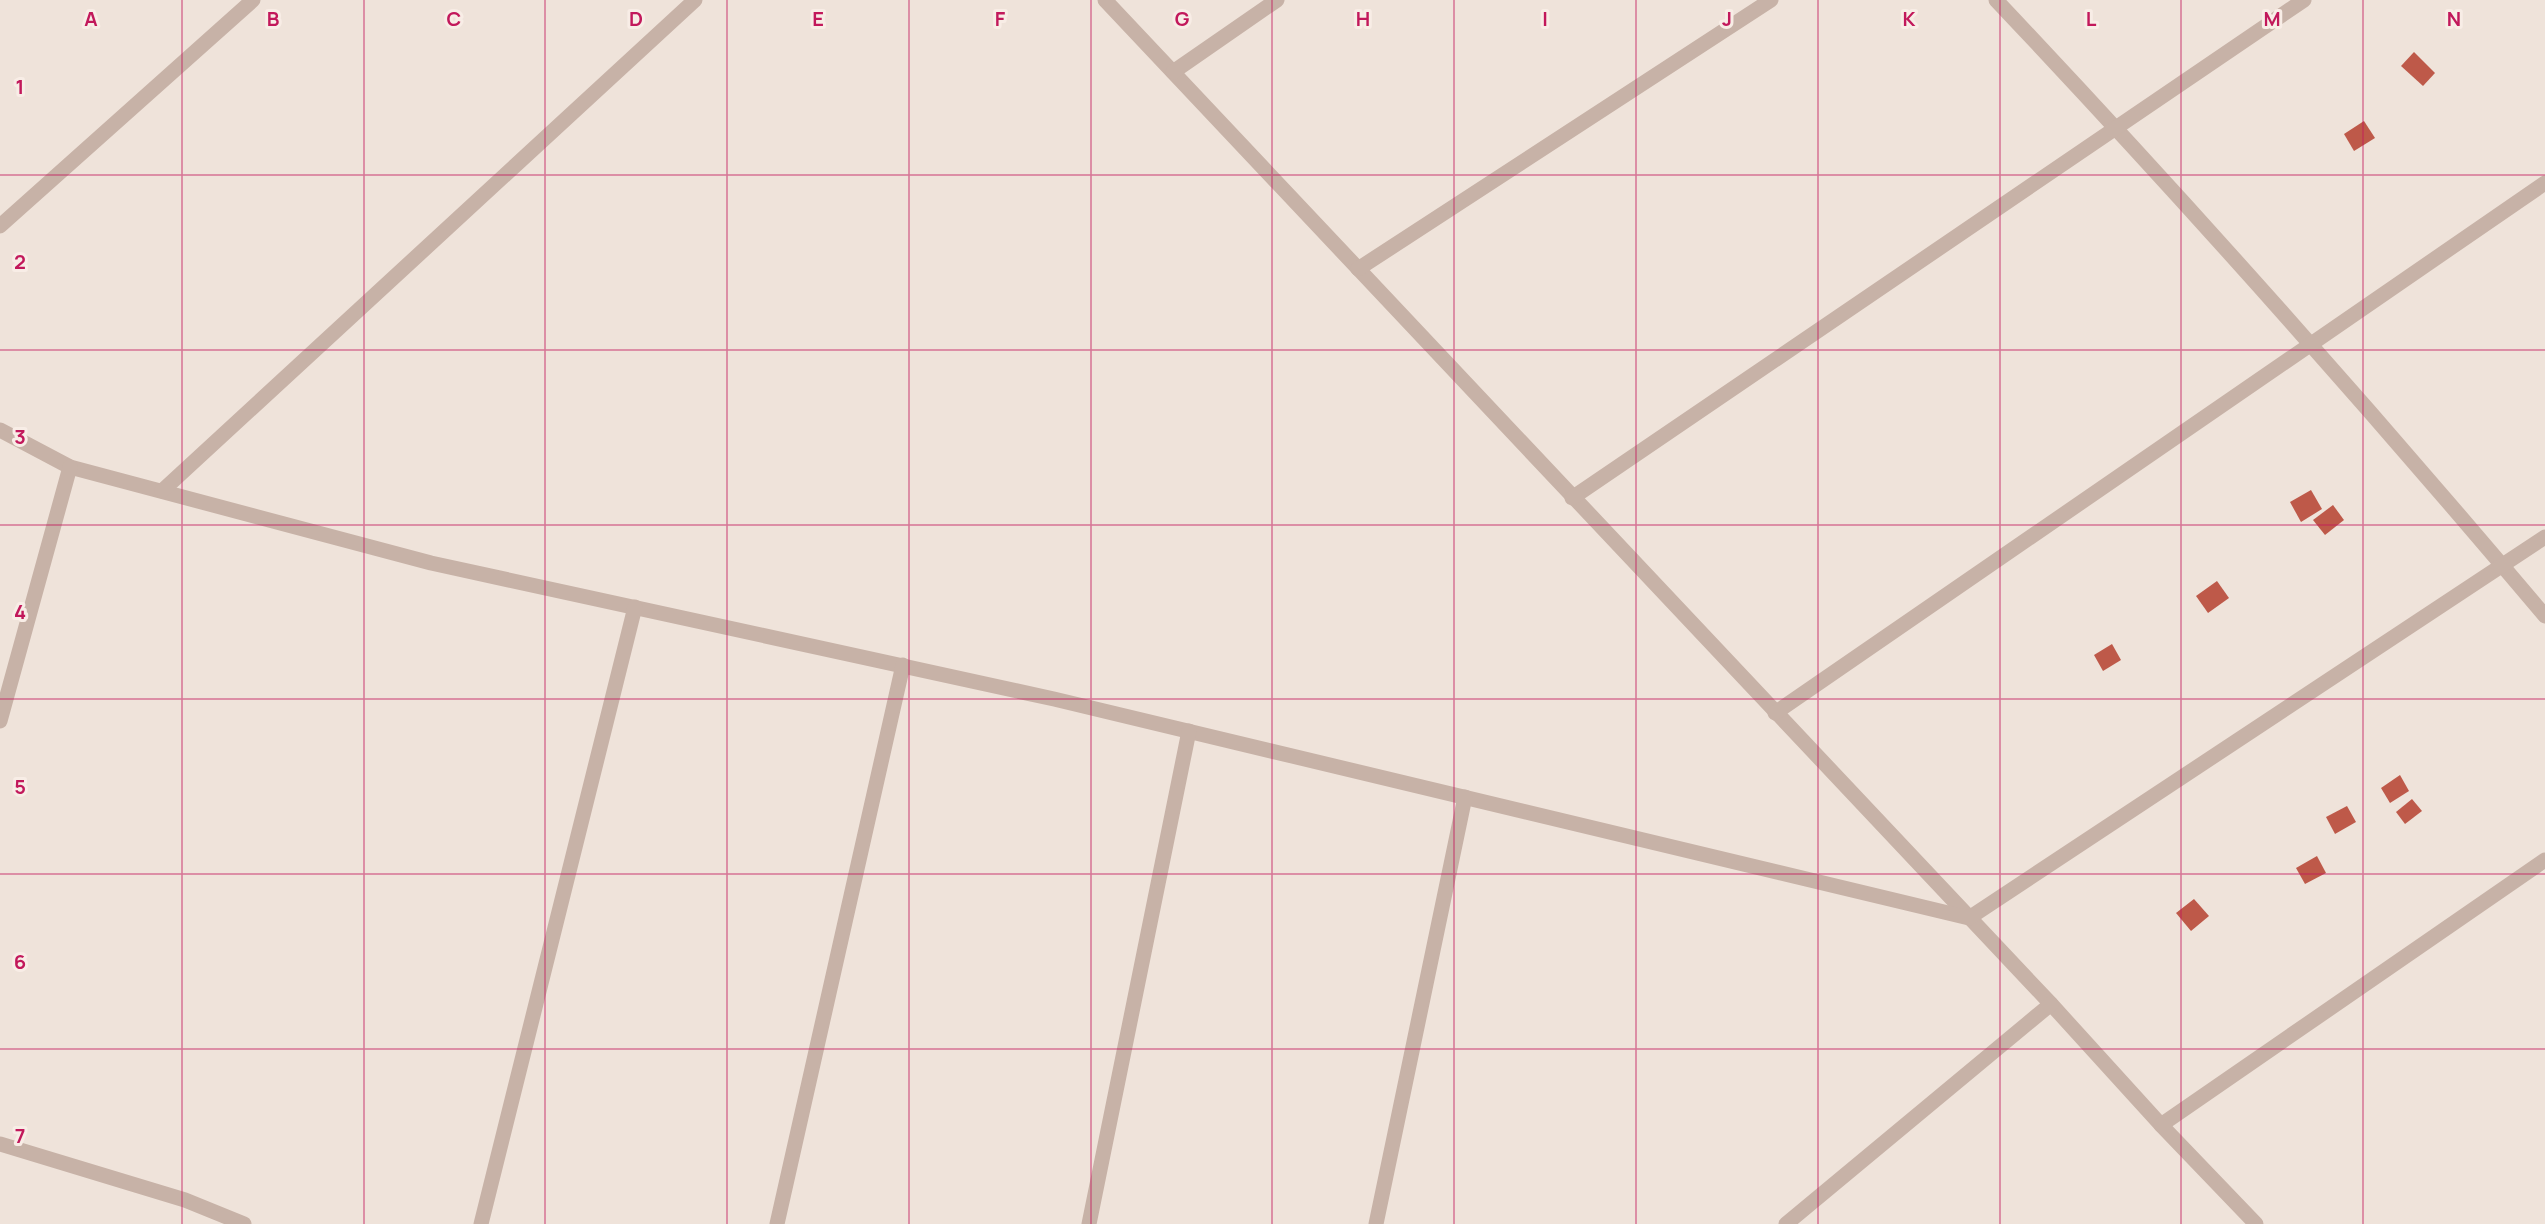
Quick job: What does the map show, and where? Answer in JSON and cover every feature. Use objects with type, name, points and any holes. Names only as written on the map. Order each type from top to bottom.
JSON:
[{"type":"street","points":[[0,226],[253,0]]},
{"type":"street","points":[[162,491],[695,0]]},
{"type":"street","points":[[1105,0],[2256,1224]]},
{"type":"street","points":[[1173,72],[1277,0]]},
{"type":"street","points":[[1358,269],[1771,0]]},
{"type":"street","points":[[1996,0],[2116,128],[2310,345],[2447,500],[2545,616]]},
{"type":"street","points":[[1572,498],[2304,0]]},
{"type":"street","points":[[1775,712],[2545,183]]},
{"type":"street","points":[[0,430],[70,467],[432,563],[903,665],[1189,731],[1969,918],[2545,537]]},
{"type":"street","points":[[0,721],[70,467]]},
{"type":"street","points":[[481,1224],[635,608]]},
{"type":"street","points":[[777,1224],[903,665]]},
{"type":"street","points":[[1089,1224],[1189,731]]},
{"type":"street","points":[[1376,1224],[1465,797]]},
{"type":"street","points":[[2161,1125],[2545,861]]},
{"type":"street","points":[[1785,1224],[2051,1004]]},
{"type":"street","points":[[0,1144],[185,1200],[244,1224]]},
{"type":"building","points":[[2414,52],[2435,73],[2423,86],[2401,66]]},
{"type":"building","points":[[2364,121],[2375,138],[2354,151],[2344,134]]},
{"type":"building","points":[[2311,490],[2322,509],[2301,522],[2290,502]]},
{"type":"building","points":[[2333,505],[2344,520],[2325,535],[2313,520]]},
{"type":"building","points":[[2217,581],[2229,598],[2208,613],[2196,596]]},
{"type":"building","points":[[2112,644],[2121,660],[2103,671],[2094,655]]},
{"type":"building","points":[[2400,775],[2409,791],[2390,803],[2381,788]]},
{"type":"building","points":[[2412,799],[2422,811],[2405,824],[2396,812]]},
{"type":"building","points":[[2347,806],[2356,822],[2335,834],[2326,817]]},
{"type":"building","points":[[2317,856],[2326,873],[2305,884],[2296,868]]},
{"type":"building","points":[[2194,899],[2209,916],[2191,931],[2176,913]]}]
